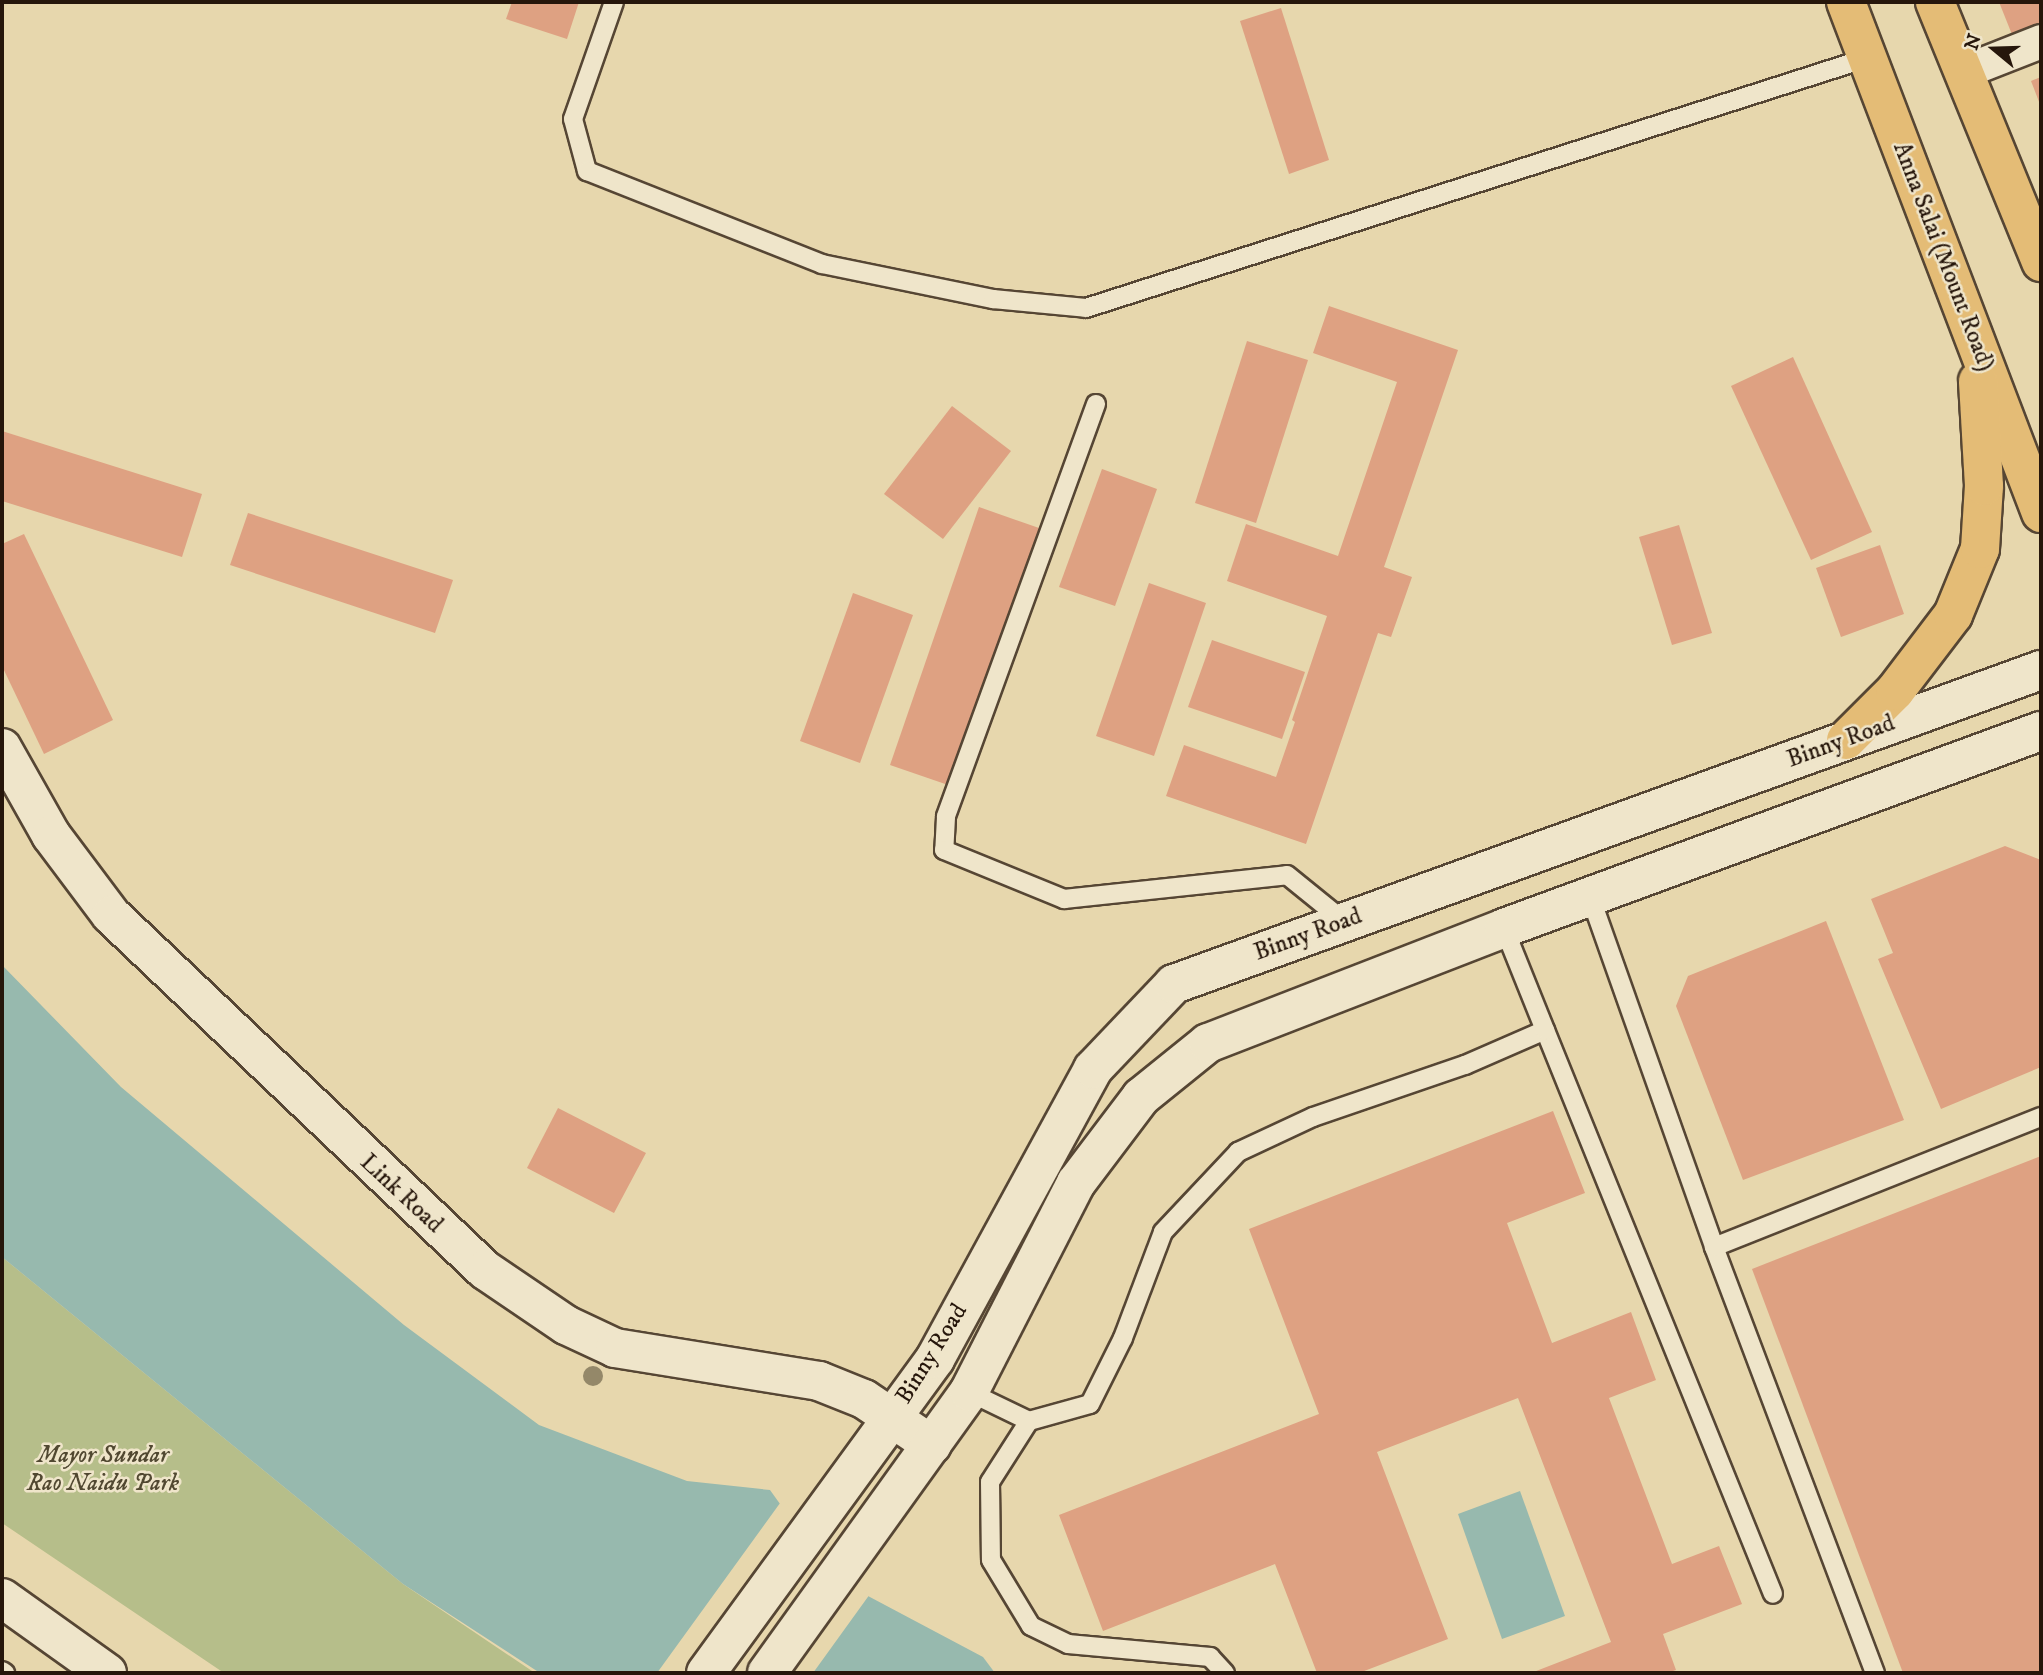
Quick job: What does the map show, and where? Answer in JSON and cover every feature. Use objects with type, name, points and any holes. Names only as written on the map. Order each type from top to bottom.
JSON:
[{"type":"main road","name":"Anna Salai (Mount Road)","points":[[1846,2],[2041,513]]},
{"type":"main road","points":[[1935,2],[2041,262]]},
{"type":"main road","points":[[1846,740],[1895,691],[1952,615],[1980,549],[1984,486],[1974,338]]},
{"type":"main road","name":"Binny Road","points":[[706,1673],[935,1359],[1093,1069],[1174,984],[2041,670]]},
{"type":"main road","name":"Binny Road","points":[[767,1673],[969,1392],[1076,1183],[1141,1097],[1208,1043],[1504,928],[2041,731]]},
{"type":"main road","name":"Link Road","points":[[2,748],[51,835],[111,915],[485,1270],[566,1325],[615,1348],[796,1376],[844,1390],[892,1417],[932,1445]]},
{"type":"main road","points":[[2,1598],[107,1673]]},
{"type":"street","points":[[1962,72],[2041,41]]},
{"type":"lane","points":[[614,2],[573,120],[587,171],[822,264],[993,299],[1086,308],[1867,58]]},
{"type":"lane","points":[[1096,404],[946,817],[944,850],[1064,899],[1287,875],[1345,922]]},
{"type":"lane","points":[[1590,896],[1714,1247],[1875,1673]]},
{"type":"lane","points":[[1504,928],[1773,1594]]},
{"type":"lane","points":[[969,1392],[1029,1421],[1090,1404],[1123,1338],[1163,1232],[1238,1152],[1313,1117],[1465,1065],[1545,1030]]},
{"type":"lane","points":[[1714,1247],[2041,1117]]},
{"type":"lane","points":[[1029,1421],[990,1482],[991,1560],[1031,1626],[1068,1644],[1210,1657],[1225,1673]]},
{"type":"green space","name":"Mayor Sundar Rao Naidu Park","points":[[2,1257],[403,1584],[535,1673],[224,1673],[2,1523]]},
{"type":"water","points":[[2,965],[121,1087],[404,1325],[539,1425],[687,1481],[770,1490],[816,1554],[868,1596],[983,1657],[995,1673],[540,1673],[403,1584],[2,1257]]},
{"type":"water","points":[[1520,1491],[1565,1616],[1502,1639],[1458,1514]]},
{"type":"pier","points":[[783,1499],[819,1552],[870,1594],[813,1673],[657,1673]]},
{"type":"building","points":[[512,2],[579,2],[567,39],[506,19]]},
{"type":"building","points":[[1999,2],[2041,2],[2041,26],[2013,37]]},
{"type":"building","points":[[1281,8],[1329,160],[1289,174],[1240,21]]},
{"type":"building","points":[[2041,77],[2041,107],[2031,81]]},
{"type":"building","points":[[1329,306],[1458,350],[1384,567],[1412,577],[1391,637],[1378,633],[1306,844],[1166,796],[1184,745],[1276,777],[1295,722],[1292,720],[1327,616],[1227,581],[1246,524],[1338,556],[1397,382],[1313,353]]},
{"type":"building","points":[[1247,341],[1308,360],[1256,523],[1195,503]]},
{"type":"building","points":[[1793,357],[1872,532],[1811,560],[1731,386]]},
{"type":"building","points":[[952,406],[1011,451],[943,539],[884,494]]},
{"type":"building","points":[[2,431],[202,494],[182,557],[2,501]]},
{"type":"building","points":[[1102,469],[1157,489],[1115,606],[1059,587]]},
{"type":"building","points":[[979,507],[1039,528],[951,786],[890,765]]},
{"type":"building","points":[[248,513],[453,580],[435,633],[230,565]]},
{"type":"building","points":[[1679,525],[1712,633],[1672,645],[1639,537]]},
{"type":"building","points":[[24,534],[113,720],[44,754],[2,666],[2,544]]},
{"type":"building","points":[[1880,545],[1904,614],[1841,637],[1816,568]]},
{"type":"building","points":[[1149,583],[1206,603],[1154,756],[1096,736]]},
{"type":"building","points":[[853,593],[913,615],[860,763],[800,741]]},
{"type":"building","points":[[1212,640],[1305,672],[1282,739],[1188,707]]},
{"type":"building","points":[[2005,846],[2041,860],[2041,1067],[1941,1109],[1878,959],[1893,953],[1871,899]]},
{"type":"building","points":[[1826,921],[1904,1120],[1743,1180],[1676,1006],[1688,976]]},
{"type":"building","points":[[558,1108],[646,1153],[614,1213],[527,1168]]},
{"type":"building","points":[[1553,1111],[1585,1193],[1507,1223],[1552,1343],[1631,1312],[1656,1380],[1609,1398],[1672,1564],[1719,1546],[1742,1604],[1663,1634],[1676,1670],[1667,1673],[1531,1673],[1611,1642],[1518,1398],[1377,1452],[1448,1639],[1359,1673],[1317,1673],[1275,1564],[1103,1631],[1059,1515],[1319,1414],[1249,1229]]},
{"type":"building","points":[[2041,1156],[2041,1673],[1903,1673],[1752,1269]]}]
